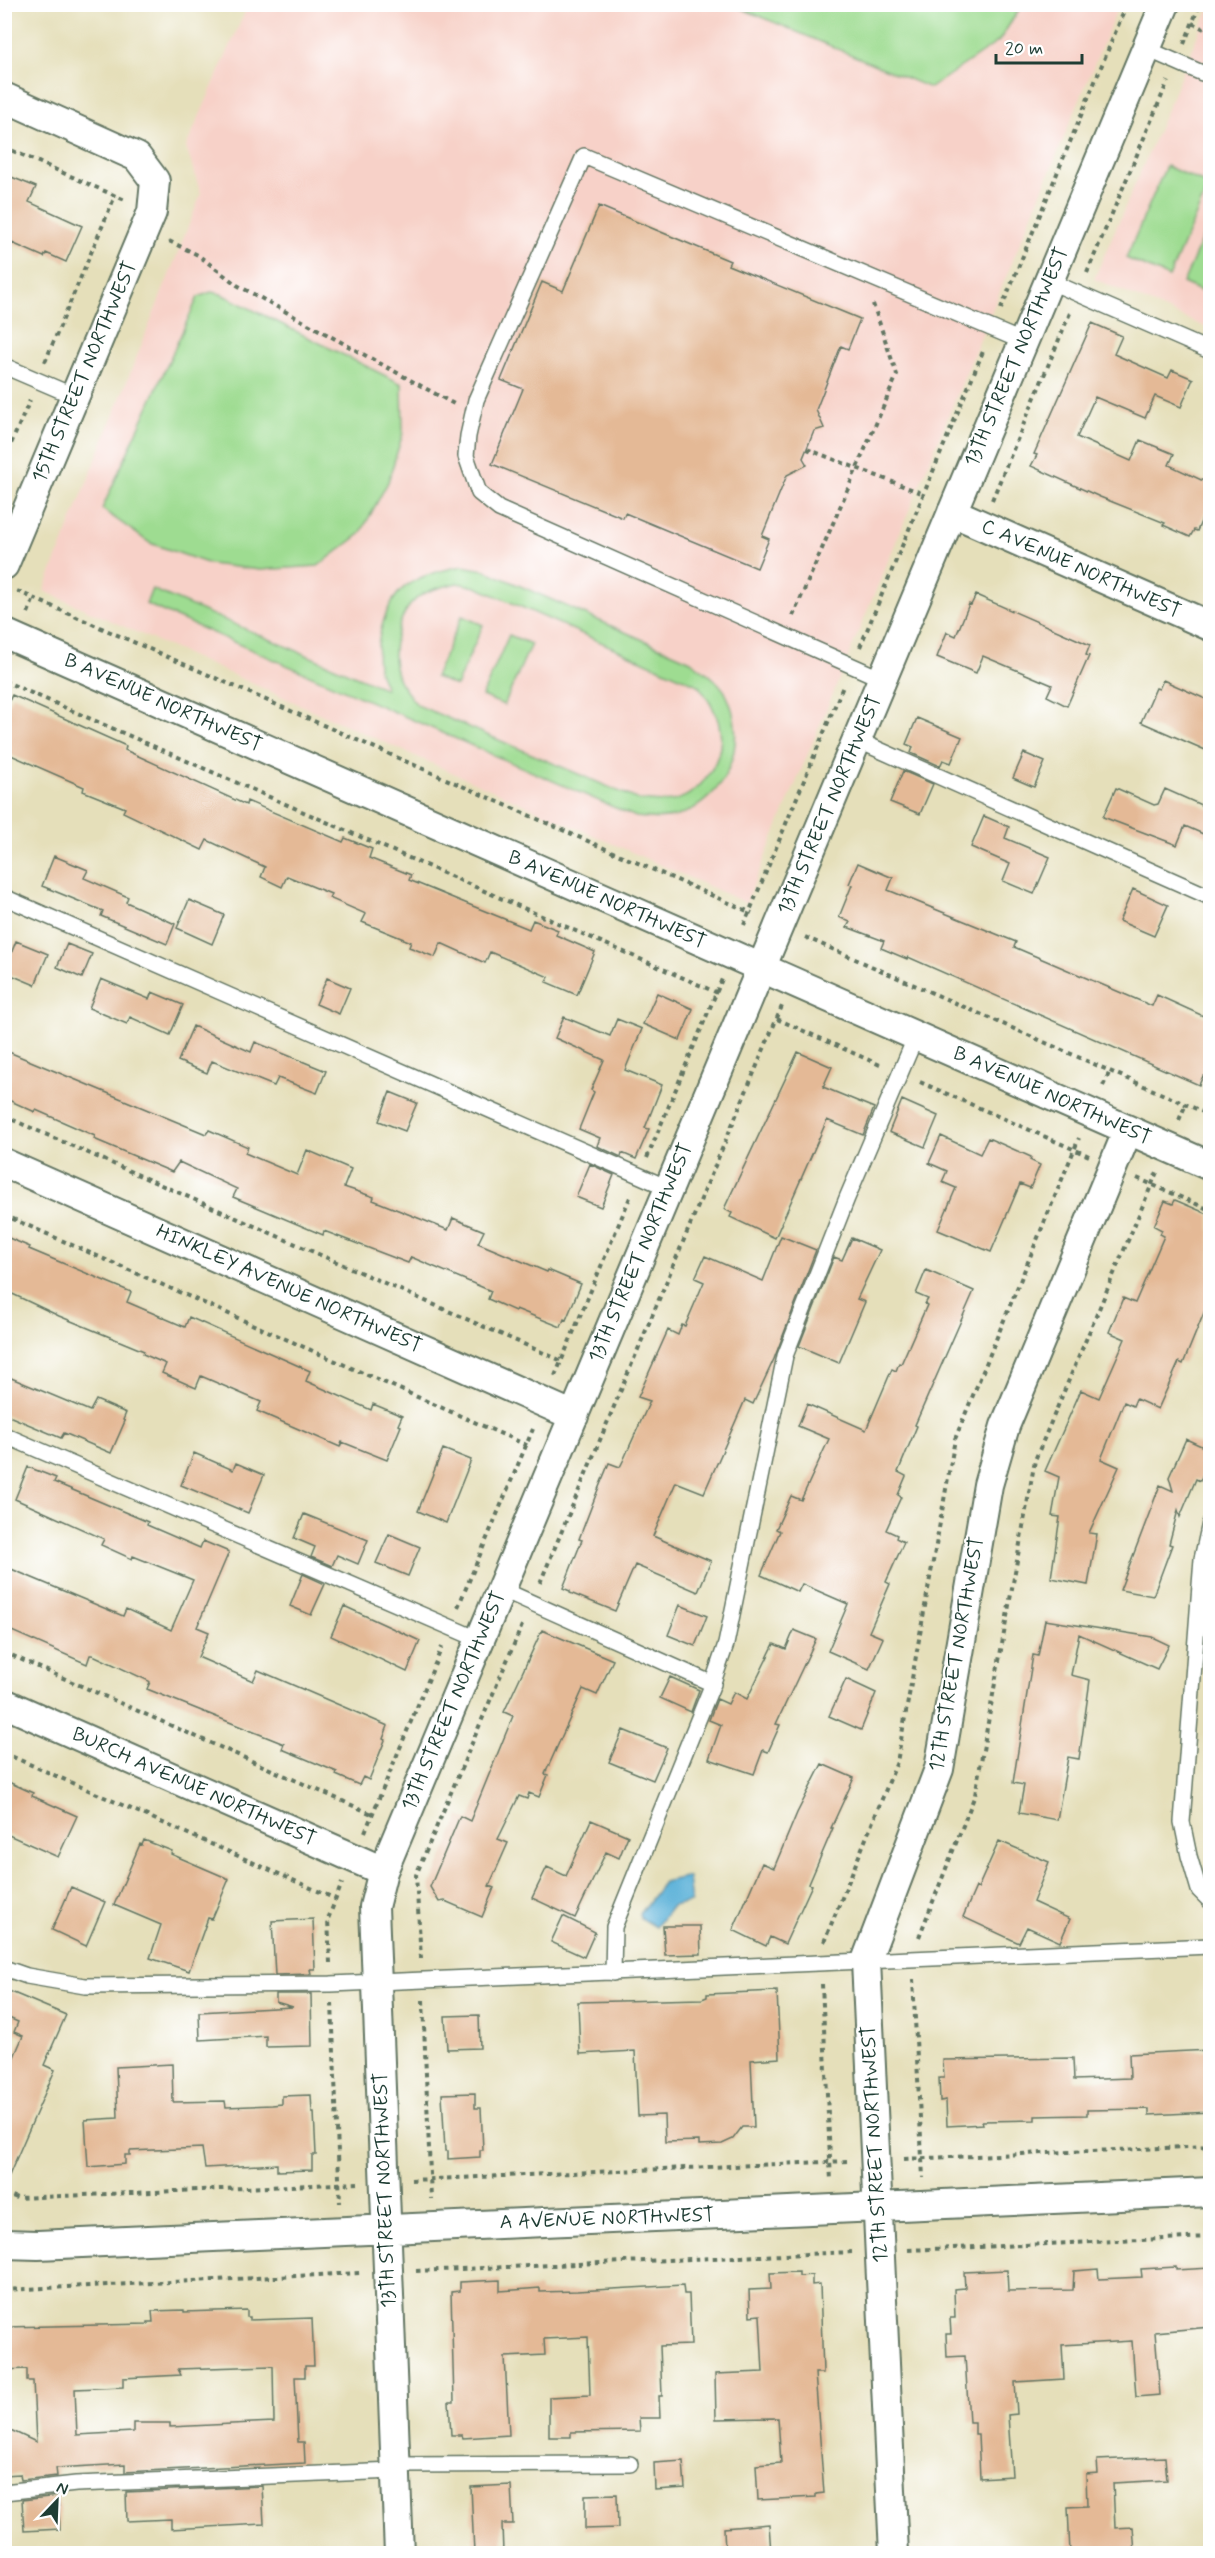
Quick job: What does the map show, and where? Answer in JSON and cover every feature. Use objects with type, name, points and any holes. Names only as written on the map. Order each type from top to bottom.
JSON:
[{"type":"street","name":"13TH STREET NORTHWEST","points":[[399,2553],[374,1907],[383,1870],[1165,4]]},
{"type":"street","points":[[4,97],[137,157],[155,181],[148,218]]},
{"type":"street","name":"15TH STREET NORTHWEST","points":[[4,565],[148,218]]},
{"type":"street","name":"C AVENUE NORTHWEST","points":[[952,512],[1210,626]]},
{"type":"street","name":"B AVENUE NORTHWEST","points":[[4,633],[1210,1166]]},
{"type":"street","name":"12TH STREET NORTHWEST","points":[[894,2553],[866,1961],[939,1769],[988,1485],[1005,1426],[1128,1130]]},
{"type":"street","name":"HINKLEY AVENUE NORTHWEST","points":[[4,1163],[574,1416]]},
{"type":"street","name":"BURCH AVENUE NORTHWEST","points":[[4,1703],[383,1870]]},
{"type":"street","name":"A AVENUE NORTHWEST","points":[[4,2244],[38,2245],[1210,2192]]},
{"type":"lane","points":[[1147,49],[1202,74]]},
{"type":"lane","points":[[882,679],[499,508],[479,493],[466,456],[476,400],[585,156],[1024,342]]},
{"type":"lane","points":[[1049,281],[1210,351]]},
{"type":"lane","points":[[4,366],[74,396]]},
{"type":"lane","points":[[857,740],[1210,897]]},
{"type":"lane","points":[[4,897],[668,1188]]},
{"type":"lane","points":[[613,1972],[614,1927],[713,1684],[726,1644],[785,1356],[847,1198],[916,1036]]},
{"type":"lane","points":[[4,1436],[480,1640]]},
{"type":"lane","points":[[1210,1523],[1202,1558],[1182,1822],[1188,1856],[1199,1890],[1210,1901]]},
{"type":"lane","points":[[501,1589],[713,1684]]},
{"type":"lane","points":[[4,1968],[27,1976],[86,1986],[331,1984],[1210,1946]]},
{"type":"lane","points":[[4,2492],[76,2484],[395,2468],[630,2464]]},
{"type":"path","points":[[744,925],[1127,4]]},
{"type":"path","points":[[991,504],[1200,4]]},
{"type":"path","points":[[1192,23],[1210,32]]},
{"type":"path","points":[[4,147],[115,196],[237,285],[458,406]]},
{"type":"path","points":[[4,460],[115,196]]},
{"type":"path","points":[[784,636],[897,375],[868,291]]},
{"type":"path","points":[[807,449],[924,494]]},
{"type":"path","points":[[16,591],[758,916]]},
{"type":"path","points":[[27,614],[34,598]]},
{"type":"path","points":[[4,681],[727,997]]},
{"type":"path","points":[[801,934],[1210,1115]]},
{"type":"path","points":[[770,1016],[1095,1159]]},
{"type":"path","points":[[1103,1086],[1110,1071]]},
{"type":"path","points":[[1179,1120],[1186,1104]]},
{"type":"path","points":[[4,1116],[562,1361]]},
{"type":"path","points":[[831,2188],[820,1952],[897,1762],[955,1439],[1081,1135]]},
{"type":"path","points":[[923,2184],[912,1954],[975,1794],[1035,1460],[1158,1169]]},
{"type":"path","points":[[1131,1175],[1210,1210]]},
{"type":"path","points":[[4,1215],[538,1450]]},
{"type":"path","points":[[4,1653],[372,1814]]},
{"type":"path","points":[[4,1753],[336,1899]]},
{"type":"path","points":[[340,2210],[328,1919],[343,1881]]},
{"type":"path","points":[[898,2159],[1210,2146]]},
{"type":"path","points":[[406,2181],[857,2161]]},
{"type":"path","points":[[4,2193],[17,2198],[365,2183]]},
{"type":"path","points":[[902,2250],[1210,2237]]},
{"type":"path","points":[[409,2271],[860,2252]]},
{"type":"path","points":[[4,2290],[367,2273]]},
{"type":"shaded area","points":[[248,5],[1119,5],[746,903],[44,591],[201,194],[186,147]]},
{"type":"shaded area","points":[[1210,5],[1210,329],[1094,279]]},
{"type":"green space","points":[[1022,4],[999,41],[930,88],[733,5]]},
{"type":"green space","points":[[1166,166],[1209,185],[1169,277],[1126,258]]},
{"type":"green space","points":[[1210,221],[1210,295],[1183,283]]},
{"type":"green space","points":[[211,292],[221,294],[402,384],[403,433],[388,482],[360,534],[318,566],[260,570],[210,564],[150,543],[102,509],[198,297]]},
{"type":"green space","points":[[462,566],[484,570],[691,661],[714,679],[725,692],[732,710],[735,747],[722,782],[710,796],[695,808],[677,816],[636,817],[146,604],[152,589],[386,689],[379,673],[378,645],[383,621],[394,600],[409,584],[421,578]],"holes":[[[457,583],[476,587],[698,685],[715,712],[721,741],[715,764],[701,784],[683,797],[672,801],[639,800],[417,705],[398,678],[395,667],[395,642],[402,619],[408,608],[429,591]]]},
{"type":"green space","points":[[462,616],[483,625],[456,686],[435,677]]},
{"type":"green space","points":[[509,635],[531,644],[504,705],[482,696]]},
{"type":"water","points":[[688,1878],[691,1902],[672,1906],[656,1927],[641,1918],[640,1914],[664,1882]]},
{"type":"building","points":[[4,174],[36,187],[29,202],[82,226],[66,262],[46,253],[44,257],[12,243],[4,259]]},
{"type":"building","points":[[599,206],[730,261],[728,265],[860,319],[848,349],[841,346],[816,410],[824,428],[814,431],[803,458],[807,465],[787,475],[762,536],[769,539],[757,568],[625,513],[623,518],[492,464],[523,389],[501,380],[542,282],[563,291]]},
{"type":"building","points":[[1092,323],[1122,336],[1114,354],[1168,378],[1172,370],[1193,379],[1181,407],[1155,396],[1145,418],[1095,397],[1077,437],[1131,461],[1140,440],[1174,454],[1169,465],[1210,484],[1210,500],[1197,531],[1194,530],[1190,537],[1163,525],[1165,523],[1031,466],[1037,455],[1034,454]]},
{"type":"building","points":[[976,595],[1090,645],[1086,655],[1089,656],[1067,706],[1047,696],[1052,685],[983,656],[976,673],[937,657],[947,632],[956,636],[969,604],[971,605]]},
{"type":"building","points":[[1163,680],[1210,701],[1210,752],[1141,722],[1156,688],[1159,689]]},
{"type":"building","points":[[12,695],[126,746],[125,750],[246,805],[247,801],[343,842],[345,838],[372,849],[369,858],[411,875],[409,880],[529,929],[533,920],[558,930],[556,935],[595,952],[577,995],[546,982],[549,977],[490,952],[485,963],[441,943],[435,957],[409,947],[411,942],[362,922],[366,914],[329,898],[331,894],[287,876],[282,887],[261,877],[265,867],[207,840],[202,850],[123,812],[125,808],[83,791],[84,787],[4,752],[4,712]]},
{"type":"building","points":[[917,718],[962,737],[951,763],[943,760],[940,766],[911,753],[913,747],[906,744]]},
{"type":"building","points":[[1024,753],[1045,762],[1034,787],[1013,778]]},
{"type":"building","points":[[903,771],[933,784],[920,814],[890,802]]},
{"type":"building","points":[[1116,788],[1154,805],[1158,804],[1165,789],[1210,809],[1210,837],[1185,826],[1177,845],[1103,817]]},
{"type":"building","points":[[984,816],[1009,827],[1005,838],[1050,857],[1034,894],[1003,881],[1010,864],[971,847]]},
{"type":"building","points":[[54,856],[88,870],[84,878],[128,897],[126,902],[175,924],[167,944],[101,916],[103,911],[42,886]]},
{"type":"building","points":[[858,863],[893,878],[888,890],[1016,942],[1014,947],[1152,1006],[1157,995],[1210,1019],[1210,1080],[1203,1076],[1199,1085],[908,957],[907,959],[881,948],[884,941],[847,927],[850,922],[839,917]]},
{"type":"building","points":[[1133,889],[1168,905],[1154,936],[1119,921]]},
{"type":"building","points":[[189,900],[224,915],[212,944],[177,928]]},
{"type":"building","points":[[16,941],[48,954],[35,985],[4,972]]},
{"type":"building","points":[[67,944],[92,954],[82,978],[57,967]]},
{"type":"building","points":[[327,978],[350,988],[339,1014],[316,1004]]},
{"type":"building","points":[[101,979],[149,999],[152,992],[183,1005],[170,1035],[130,1017],[127,1024],[89,1008]]},
{"type":"building","points":[[657,993],[693,1009],[680,1040],[643,1024]]},
{"type":"building","points":[[564,1017],[610,1036],[617,1019],[642,1029],[625,1070],[662,1085],[645,1128],[649,1129],[636,1159],[622,1153],[621,1157],[597,1146],[600,1138],[579,1129],[594,1092],[591,1090],[604,1060],[555,1038]]},
{"type":"building","points":[[193,1026],[251,1052],[255,1042],[326,1071],[317,1093],[278,1078],[274,1086],[212,1061],[207,1073],[178,1061]]},
{"type":"building","points":[[4,1050],[206,1134],[209,1130],[248,1147],[245,1153],[297,1175],[307,1150],[351,1169],[344,1187],[374,1197],[373,1200],[448,1230],[453,1218],[484,1231],[478,1243],[581,1284],[566,1320],[564,1319],[561,1327],[516,1309],[515,1311],[488,1299],[491,1291],[411,1257],[408,1263],[324,1231],[323,1235],[233,1197],[237,1189],[179,1162],[172,1172],[94,1139],[95,1136],[36,1110],[35,1112],[4,1098]]},
{"type":"building","points":[[798,1052],[832,1067],[823,1087],[874,1108],[863,1135],[827,1120],[775,1238],[730,1217],[732,1213],[724,1209]]},
{"type":"building","points":[[390,1092],[417,1103],[405,1131],[379,1121]]},
{"type":"building","points":[[902,1100],[938,1116],[925,1147],[889,1132]]},
{"type":"building","points":[[941,1136],[980,1154],[988,1138],[1031,1157],[1030,1160],[1040,1165],[1030,1188],[1020,1184],[991,1252],[938,1230],[956,1188],[942,1182],[947,1171],[929,1163]]},
{"type":"building","points":[[590,1164],[614,1175],[601,1207],[576,1197]]},
{"type":"building","points":[[1175,1200],[1210,1215],[1210,1298],[1183,1364],[1179,1362],[1158,1409],[1136,1399],[1133,1406],[1124,1402],[1101,1459],[1119,1467],[1089,1533],[1097,1534],[1088,1585],[1051,1578],[1060,1517],[1052,1516],[1059,1477],[1045,1471],[1081,1390],[1099,1398],[1125,1339],[1109,1332],[1123,1298],[1135,1303],[1164,1236],[1160,1234],[1162,1230],[1154,1226],[1165,1201],[1173,1204]]},
{"type":"building","points":[[4,1236],[30,1247],[29,1249],[131,1292],[127,1302],[185,1327],[189,1317],[310,1371],[306,1381],[371,1410],[373,1404],[402,1416],[398,1425],[401,1426],[387,1460],[342,1442],[340,1447],[257,1411],[261,1402],[201,1376],[196,1388],[162,1373],[166,1364],[143,1354],[144,1351],[59,1316],[4,1290]]},
{"type":"building","points":[[781,1236],[816,1250],[774,1359],[753,1404],[745,1400],[704,1493],[676,1482],[653,1536],[711,1561],[698,1592],[635,1565],[615,1611],[570,1593],[563,1588],[582,1540],[579,1539],[597,1492],[609,1463],[620,1467],[650,1401],[638,1397],[668,1330],[678,1335],[682,1325],[685,1326],[704,1282],[695,1278],[705,1256],[763,1281]]},
{"type":"building","points":[[852,1238],[880,1250],[857,1299],[865,1302],[839,1363],[799,1346],[834,1257],[842,1260]]},
{"type":"building","points":[[926,1270],[974,1291],[915,1425],[917,1426],[898,1472],[906,1476],[898,1495],[901,1497],[886,1530],[897,1535],[896,1538],[904,1542],[886,1582],[890,1584],[869,1632],[883,1638],[869,1669],[828,1651],[848,1604],[802,1584],[798,1592],[761,1575],[780,1531],[776,1529],[791,1496],[801,1500],[829,1439],[798,1426],[807,1404],[866,1430],[892,1369],[896,1371],[899,1363],[901,1364],[927,1305],[925,1304],[928,1299],[916,1294]]},
{"type":"building","points":[[4,1375],[90,1411],[96,1400],[126,1413],[123,1420],[125,1421],[111,1453],[64,1433],[61,1438],[4,1414]]},
{"type":"building","points":[[1186,1439],[1210,1450],[1210,1458],[1200,1481],[1196,1479],[1180,1517],[1178,1510],[1169,1544],[1172,1545],[1153,1596],[1120,1590],[1160,1485],[1173,1491],[1169,1477]]},
{"type":"building","points":[[443,1449],[471,1460],[446,1523],[418,1511]]},
{"type":"building","points":[[194,1453],[233,1470],[236,1463],[264,1475],[248,1513],[181,1485]]},
{"type":"building","points":[[28,1467],[56,1478],[54,1482],[148,1522],[147,1525],[200,1548],[203,1541],[229,1552],[197,1627],[209,1632],[198,1657],[253,1681],[258,1670],[388,1726],[383,1739],[385,1740],[369,1780],[363,1777],[359,1785],[336,1775],[337,1772],[282,1749],[284,1744],[147,1689],[149,1681],[93,1655],[90,1655],[87,1664],[7,1629],[11,1621],[4,1618],[4,1566],[123,1616],[126,1609],[171,1630],[193,1580],[133,1556],[132,1559],[101,1545],[104,1539],[15,1499]]},
{"type":"building","points":[[304,1514],[368,1540],[358,1564],[337,1555],[332,1566],[311,1557],[315,1547],[294,1538]]},
{"type":"building","points":[[389,1534],[420,1547],[408,1576],[376,1563]]},
{"type":"building","points":[[303,1574],[325,1584],[311,1615],[290,1606]]},
{"type":"building","points":[[680,1605],[707,1616],[695,1646],[668,1635]]},
{"type":"building","points":[[344,1606],[420,1641],[407,1672],[331,1636]]},
{"type":"building","points":[[1045,1620],[1152,1637],[1169,1645],[1157,1669],[1079,1634],[1071,1675],[1090,1680],[1079,1759],[1068,1757],[1057,1820],[1019,1813],[1024,1785],[1013,1783],[1033,1655],[1038,1656]]},
{"type":"building","points":[[542,1630],[613,1660],[597,1695],[583,1689],[545,1774],[548,1775],[539,1797],[529,1793],[527,1799],[519,1796],[498,1839],[508,1843],[489,1886],[494,1888],[482,1917],[445,1901],[439,1902],[430,1887],[460,1816],[470,1821],[513,1716],[504,1712]]},
{"type":"building","points":[[794,1630],[816,1639],[776,1724],[780,1725],[768,1752],[763,1750],[754,1774],[709,1759],[721,1725],[709,1720],[717,1699],[728,1704],[734,1692],[747,1699],[774,1644],[786,1649]]},
{"type":"building","points":[[670,1677],[699,1690],[691,1712],[660,1698]]},
{"type":"building","points":[[846,1679],[876,1693],[861,1730],[829,1716]]},
{"type":"building","points":[[623,1730],[667,1748],[653,1780],[609,1762]]},
{"type":"building","points":[[822,1764],[854,1778],[809,1884],[812,1885],[785,1944],[770,1937],[766,1946],[733,1930],[762,1863],[774,1868],[797,1813]]},
{"type":"building","points":[[4,1780],[33,1793],[32,1796],[77,1816],[58,1857],[4,1833]]},
{"type":"building","points":[[591,1820],[628,1836],[619,1858],[606,1852],[575,1918],[532,1898],[547,1867],[566,1876]]},
{"type":"building","points":[[144,1840],[229,1879],[212,1919],[208,1918],[189,1971],[150,1958],[161,1925],[114,1905],[140,1844],[142,1845]]},
{"type":"building","points":[[999,1841],[1049,1862],[1033,1902],[1070,1919],[1060,1942],[1027,1927],[1019,1943],[963,1917]]},
{"type":"building","points":[[71,1887],[105,1902],[86,1946],[52,1930]]},
{"type":"building","points":[[563,1916],[595,1932],[584,1957],[551,1942]]},
{"type":"building","points":[[313,1919],[315,1969],[310,1969],[311,1974],[275,1975],[272,1921]]},
{"type":"building","points":[[663,1926],[700,1926],[701,1954],[665,1955]]},
{"type":"building","points":[[4,1989],[66,2015],[44,2065],[55,2070],[4,2187],[4,2080],[23,2036],[14,2032],[18,2022],[4,2016]]},
{"type":"building","points":[[777,1991],[780,2058],[751,2060],[754,2127],[742,2127],[733,2139],[722,2144],[699,2145],[699,2141],[665,2142],[664,2115],[638,2116],[635,2051],[580,2054],[578,2002],[702,1999],[707,1997],[707,1994]]},
{"type":"building","points":[[276,1994],[311,1994],[312,2046],[266,2047],[266,2036],[200,2040],[199,2012],[293,2007],[276,2002]]},
{"type":"building","points":[[479,2015],[480,2048],[447,2049],[445,2016]]},
{"type":"building","points":[[1210,2050],[1210,2112],[1149,2115],[1149,2109],[1087,2110],[1087,2115],[1035,2116],[1035,2120],[982,2121],[983,2124],[947,2126],[946,2100],[940,2101],[939,2078],[944,2078],[943,2060],[1073,2058],[1074,2080],[1130,2078],[1129,2054]]},
{"type":"building","points":[[172,2064],[173,2102],[225,2101],[226,2107],[272,2105],[282,2104],[282,2096],[311,2095],[316,2155],[312,2155],[312,2170],[277,2171],[277,2164],[205,2168],[202,2148],[130,2151],[130,2155],[125,2155],[125,2164],[88,2167],[85,2120],[118,2118],[116,2067]]},
{"type":"building","points":[[475,2093],[475,2108],[481,2108],[483,2150],[480,2150],[480,2157],[448,2159],[448,2151],[445,2151],[442,2094]]},
{"type":"building","points":[[1176,2267],[1176,2270],[1210,2268],[1210,2327],[1155,2332],[1160,2395],[1136,2397],[1132,2341],[1062,2345],[1064,2379],[1015,2382],[1017,2414],[1008,2415],[1012,2476],[980,2478],[978,2434],[975,2434],[975,2422],[969,2422],[965,2356],[947,2357],[946,2334],[951,2334],[950,2318],[955,2318],[954,2289],[965,2288],[964,2272],[1007,2270],[1008,2291],[1073,2290],[1074,2271],[1098,2269],[1099,2279],[1142,2277],[1141,2269]]},
{"type":"building","points":[[799,2272],[799,2276],[812,2275],[812,2285],[820,2284],[823,2373],[815,2373],[824,2493],[816,2494],[816,2497],[758,2500],[756,2465],[781,2463],[778,2418],[716,2419],[715,2374],[763,2372],[760,2315],[750,2316],[749,2290],[771,2289],[770,2273]]},
{"type":"building","points":[[500,2280],[500,2291],[540,2288],[540,2292],[577,2291],[683,2285],[684,2294],[689,2294],[691,2345],[660,2346],[662,2396],[659,2396],[660,2418],[639,2418],[640,2431],[571,2432],[571,2437],[549,2437],[549,2397],[590,2395],[588,2337],[544,2339],[545,2355],[505,2357],[509,2435],[463,2438],[462,2435],[451,2435],[449,2402],[454,2402],[451,2292],[460,2291],[460,2282]]},
{"type":"building","points":[[247,2310],[247,2317],[250,2317],[250,2320],[312,2318],[314,2366],[305,2366],[305,2377],[295,2377],[298,2442],[304,2442],[305,2463],[125,2472],[125,2464],[56,2468],[57,2476],[21,2480],[20,2474],[4,2475],[4,2427],[36,2442],[33,2381],[27,2381],[27,2369],[4,2370],[4,2327],[148,2324],[148,2322],[153,2322],[152,2311]],"holes":[[[273,2366],[274,2422],[170,2427],[170,2423],[133,2423],[133,2432],[77,2435],[75,2389],[123,2387],[123,2378],[181,2375],[178,2369]]]},
{"type":"building","points":[[1165,2457],[1167,2480],[1113,2483],[1115,2528],[1133,2527],[1135,2553],[1070,2553],[1068,2507],[1087,2506],[1086,2474],[1098,2473],[1097,2460]]},
{"type":"building","points":[[683,2461],[685,2488],[655,2490],[654,2463]]},
{"type":"building","points":[[511,2485],[513,2524],[502,2524],[503,2553],[474,2553],[471,2487]]},
{"type":"building","points":[[262,2486],[264,2524],[171,2529],[171,2519],[127,2521],[126,2492]]},
{"type":"building","points":[[617,2494],[618,2528],[585,2529],[585,2495]]},
{"type":"building","points":[[58,2496],[60,2529],[24,2531],[22,2500]]},
{"type":"building","points":[[769,2524],[771,2553],[725,2553],[724,2528]]}]
